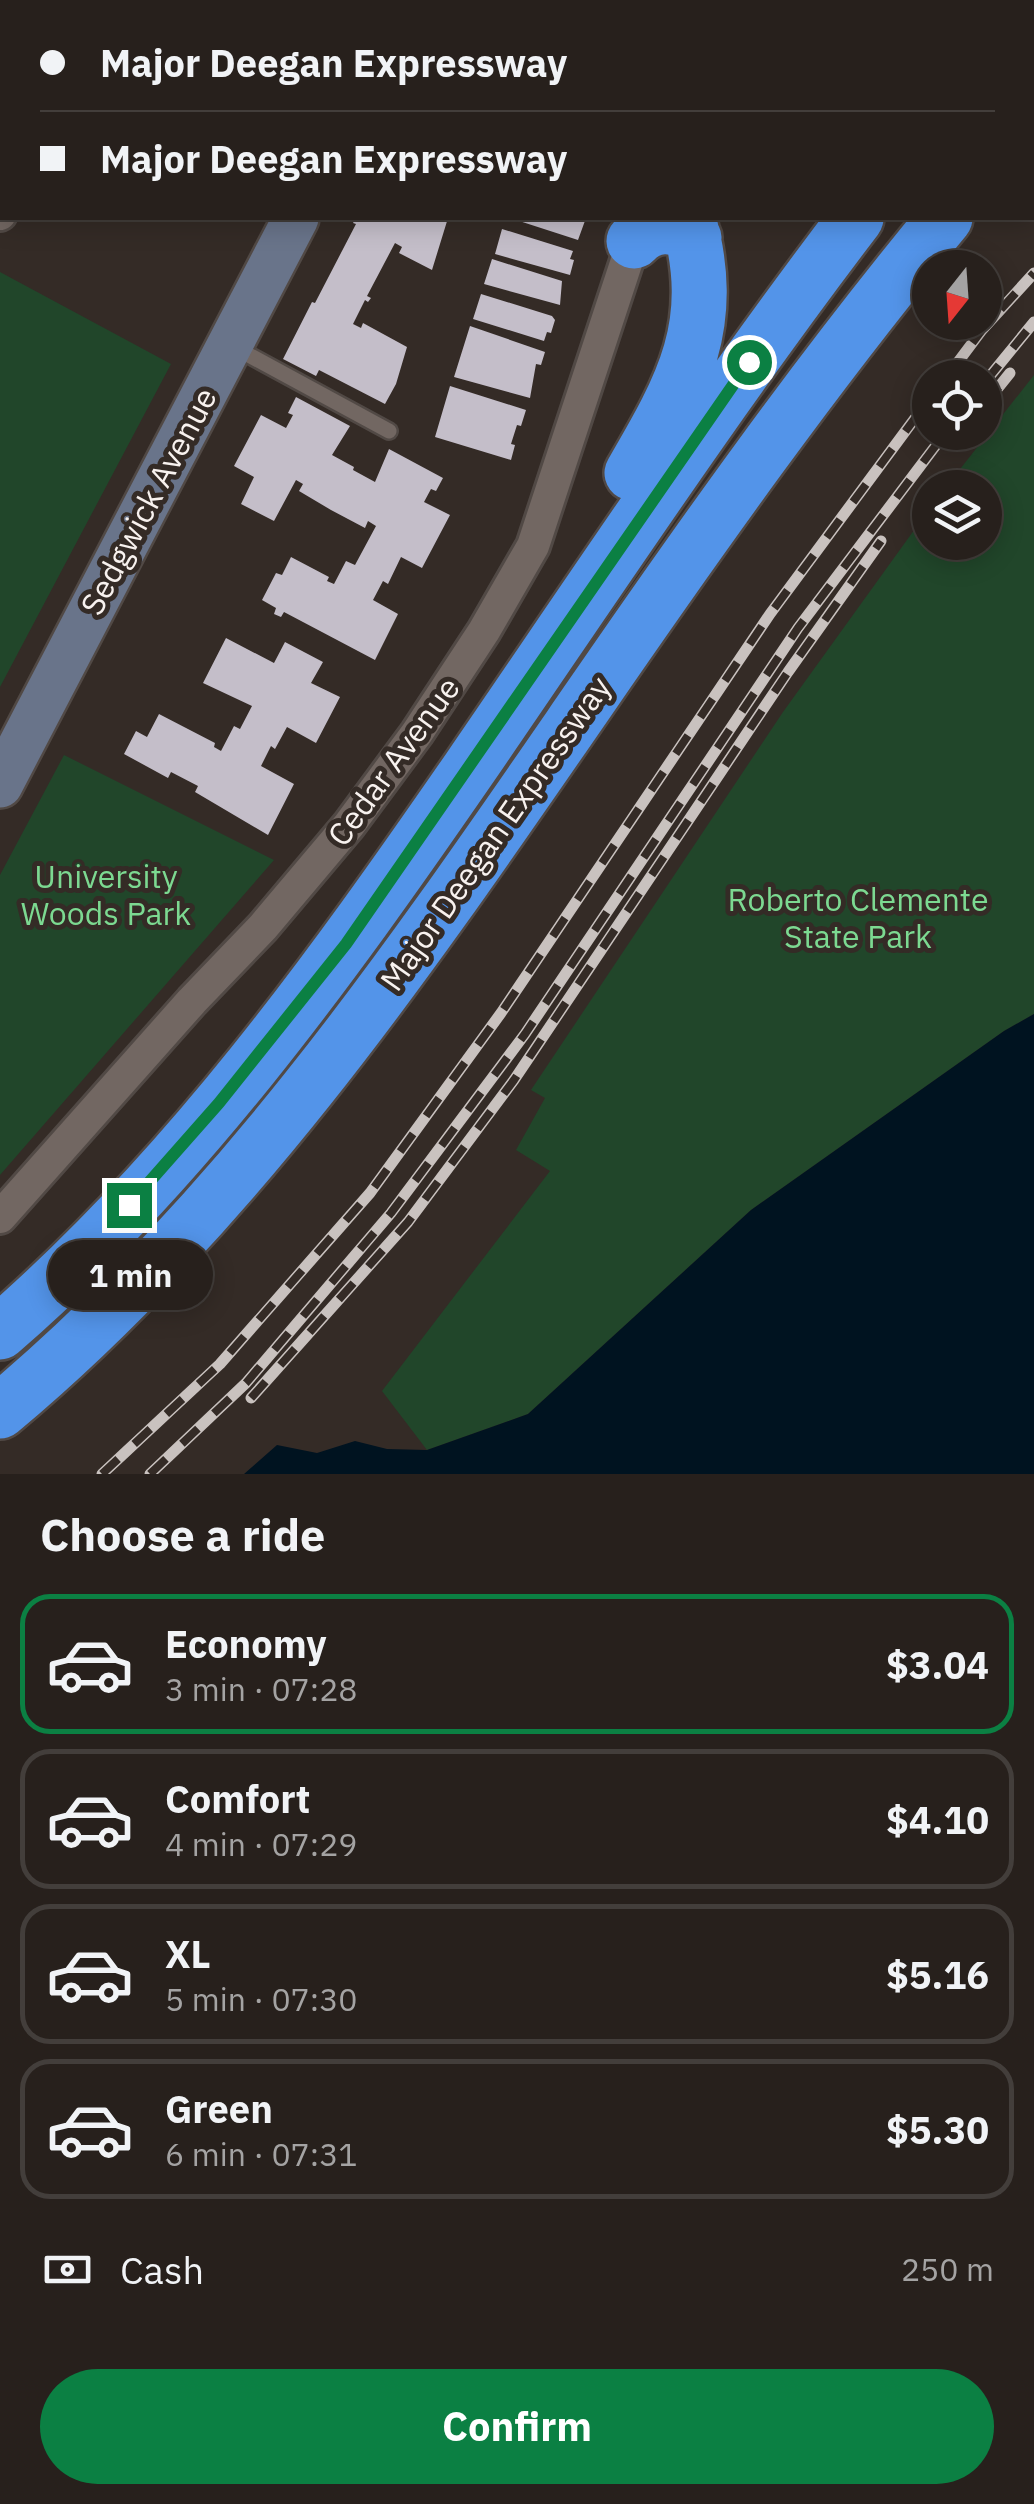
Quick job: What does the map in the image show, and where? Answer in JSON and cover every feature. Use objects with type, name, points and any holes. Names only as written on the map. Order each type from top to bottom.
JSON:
[{"type":"highway","name":"Major Deegan Expressway","points":[[0,1332],[82,1255],[152,1180],[272,1038],[356,930],[738,378],[855,220]]},
{"type":"highway","name":"Major Deegan Expressway","points":[[0,1410],[102,1319],[172,1247],[241,1172],[369,1014],[777,431],[943,220]]},
{"type":"highway","points":[[520,695],[614,505],[680,389],[694,343],[700,297],[691,228],[638,229]]},
{"type":"main road","name":"Sedgwick Avenue","points":[[0,785],[295,220]]},
{"type":"street","name":"Cedar Avenue","points":[[0,1217],[192,1000],[264,926],[349,825],[484,632],[534,546],[638,229]]},
{"type":"lane","points":[[230,345],[390,431]]},
{"type":"green space","points":[[0,272],[171,364],[0,687]]},
{"type":"green space","name":"Roberto Clemente State Park","points":[[1034,375],[1034,1014],[1004,1031],[751,1210],[528,1414],[427,1450],[382,1391],[550,1171],[516,1150],[545,1098],[531,1090],[783,712],[912,533],[912,560],[1002,560],[1002,470],[959,470],[975,450],[1002,450],[1002,416]]},
{"type":"green space","name":"University Woods Park","points":[[64,755],[274,860],[0,1175],[0,875]]},
{"type":"water","points":[[1034,1014],[1034,1474],[244,1474],[277,1445],[317,1453],[355,1441],[387,1449],[427,1450],[528,1414],[751,1210],[1004,1031]]},
{"type":"building","points":[[447,220],[432,270],[399,253],[402,247],[395,243],[367,296],[371,298],[365,300],[353,324],[361,328],[363,323],[407,347],[396,384],[385,404],[319,370],[316,376],[283,359],[356,224],[353,223]]},
{"type":"building","points":[[516,220],[585,220],[578,240]]},
{"type":"building","points":[[502,229],[573,251],[570,275],[495,254]]},
{"type":"building","points":[[492,259],[562,281],[560,305],[484,284]]},
{"type":"building","points":[[481,294],[552,316],[555,320],[551,333],[547,332],[544,341],[473,319]]},
{"type":"building","points":[[470,326],[545,352],[541,365],[536,364],[530,398],[454,377]]},
{"type":"building","points":[[450,386],[526,410],[511,444],[515,445],[511,460],[435,437]]},
{"type":"building","points":[[296,397],[350,426],[332,455],[354,467],[353,470],[375,482],[389,449],[443,478],[424,502],[450,515],[422,568],[401,557],[388,584],[383,581],[373,600],[398,614],[375,660],[284,612],[281,617],[274,614],[276,608],[262,600],[276,573],[282,575],[291,557],[329,577],[327,581],[334,584],[346,561],[355,565],[376,526],[368,521],[365,528],[331,510],[299,491],[303,484],[296,480],[274,521],[241,504],[254,477],[234,466],[261,415],[286,428]]},
{"type":"building","points":[[226,638],[274,663],[285,642],[323,662],[311,683],[340,697],[316,743],[287,727],[275,749],[271,746],[261,766],[294,784],[268,835],[195,792],[198,786],[171,772],[168,778],[124,754],[136,731],[147,737],[159,714],[215,743],[214,747],[221,751],[234,726],[240,729],[252,706],[203,683]]},
{"type":"railway","points":[[960,360],[1034,273]]},
{"type":"railway","points":[[1002,361],[1034,322]]},
{"type":"railway","points":[[1002,383],[1010,373]]},
{"type":"railway","points":[[102,1474],[220,1364],[370,1193],[501,1013],[770,614],[912,422]]},
{"type":"railway","points":[[150,1474],[246,1383],[391,1213],[525,1034],[798,628],[932,450]]},
{"type":"railway","points":[[251,1398],[408,1222],[514,1080],[788,672],[881,541]]},
{"type":"route","points":[[129,1205],[219,1103],[346,944],[749,362]]}]
